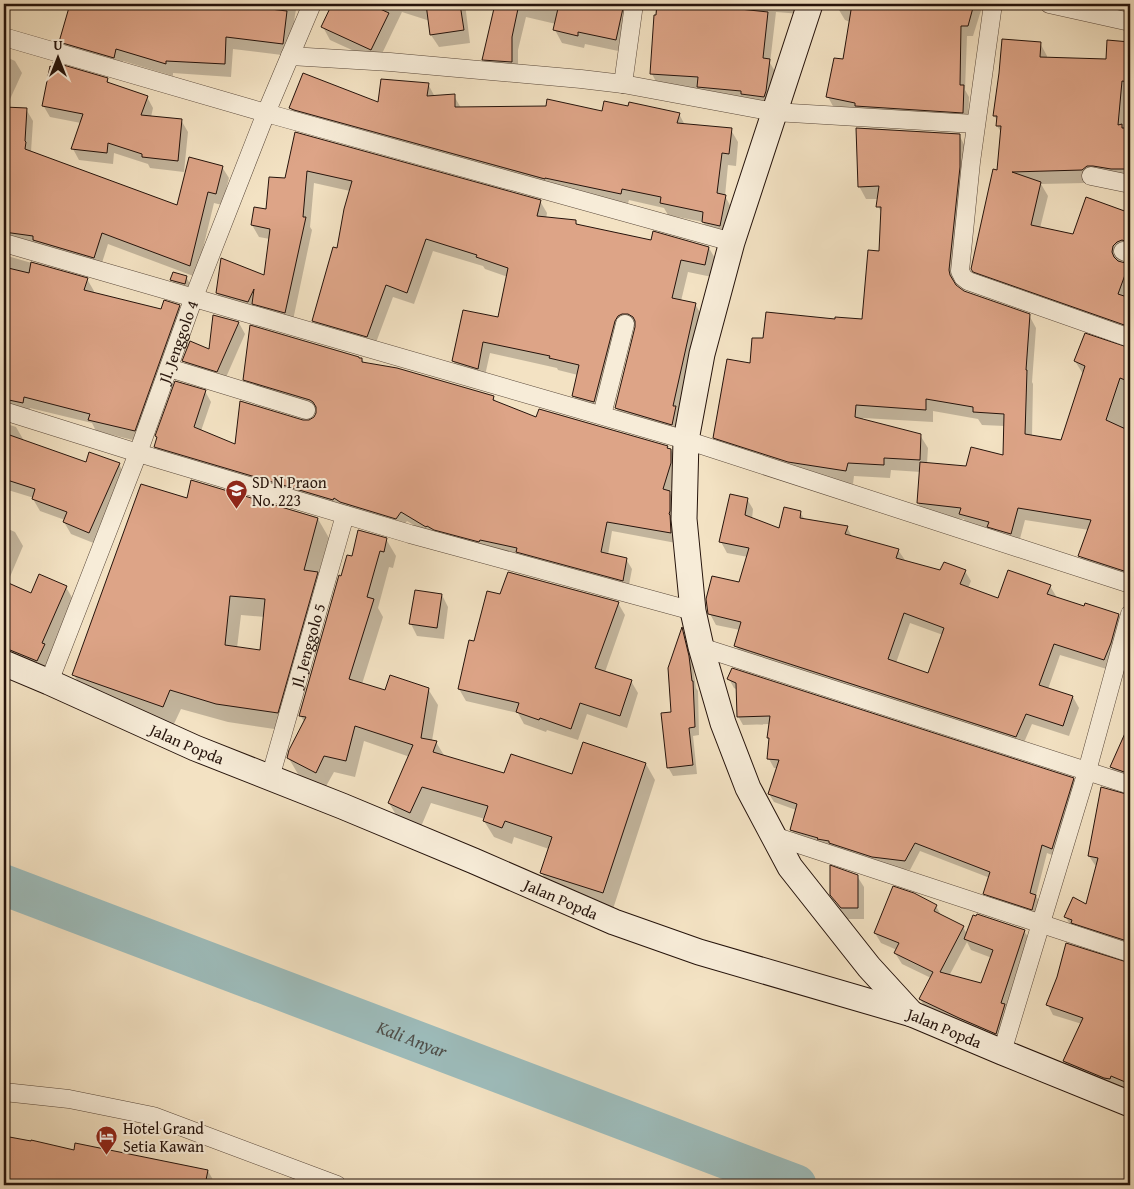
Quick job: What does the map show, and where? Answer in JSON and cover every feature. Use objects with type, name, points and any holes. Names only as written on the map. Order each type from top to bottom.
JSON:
[{"type":"main road","points":[[810,4],[732,242],[702,354],[686,440],[684,519],[693,611],[701,647],[723,723],[748,788],[790,867],[869,967],[912,1014]]},
{"type":"main road","name":"Jalan Popda","points":[[4,663],[195,748],[342,806],[614,922],[699,952],[912,1014],[1130,1104]]},
{"type":"street","name":"Jl. Jenggolo 4","points":[[49,682],[138,453],[194,297],[266,112],[312,4]]},
{"type":"street","points":[[623,84],[634,4]]},
{"type":"street","points":[[993,4],[975,124],[960,271],[968,282],[1130,338]]},
{"type":"street","points":[[1049,4],[1130,22]]},
{"type":"street","points":[[4,36],[266,112],[732,242]]},
{"type":"street","points":[[290,56],[572,78],[623,84],[774,112],[975,124]]},
{"type":"street","points":[[1091,176],[1130,184]]},
{"type":"street","points":[[4,243],[686,440],[1130,584]]},
{"type":"street","points":[[602,415],[624,324]]},
{"type":"street","points":[[169,368],[306,410]]},
{"type":"street","points":[[4,411],[410,534],[693,611]]},
{"type":"street","name":"Jl. Jenggolo 5","points":[[270,778],[345,514]]},
{"type":"street","points":[[1002,1052],[1087,771],[1130,614]]},
{"type":"street","points":[[701,647],[1130,785]]},
{"type":"street","points":[[774,836],[1130,953]]},
{"type":"street","points":[[4,1092],[69,1099],[152,1116],[337,1185]]},
{"type":"building","points":[[70,4],[228,4],[287,11],[283,44],[226,37],[225,64],[166,61],[166,64],[116,49],[114,58],[59,42]]},
{"type":"building","points":[[332,4],[369,4],[389,13],[371,50],[321,27]]},
{"type":"building","points":[[426,4],[460,4],[464,30],[430,35]]},
{"type":"building","points":[[495,4],[519,4],[512,37],[512,62],[482,60]]},
{"type":"building","points":[[559,4],[602,4],[623,8],[616,40],[578,32],[578,36],[553,30]]},
{"type":"building","points":[[657,4],[692,4],[768,12],[763,58],[770,59],[764,97],[741,94],[741,91],[697,87],[698,77],[650,74],[654,15],[656,15]]},
{"type":"building","points":[[852,4],[974,4],[968,26],[961,26],[960,85],[964,85],[963,113],[855,106],[855,103],[826,97],[834,58],[843,59]]},
{"type":"building","points":[[1002,39],[1041,42],[1040,57],[1106,59],[1107,40],[1130,42],[1130,82],[1122,81],[1118,125],[1122,124],[1122,128],[1130,128],[1130,169],[1087,166],[1082,170],[1012,172],[1041,182],[1031,225],[1073,234],[1086,197],[1130,213],[1130,243],[1122,240],[1117,242],[1113,246],[1112,252],[1118,261],[1129,264],[1118,294],[1130,298],[1130,327],[973,272],[971,269],[993,169],[997,170],[1001,126],[996,126],[997,116],[993,116]]},
{"type":"building","points":[[53,62],[108,78],[107,82],[148,96],[141,115],[182,119],[178,161],[142,157],[142,154],[108,143],[107,153],[71,149],[83,114],[42,106],[50,66],[52,67]]},
{"type":"building","points":[[303,73],[378,102],[381,79],[429,83],[427,96],[455,94],[455,107],[546,106],[547,99],[602,111],[604,101],[628,106],[629,102],[680,113],[677,123],[732,128],[729,154],[722,153],[717,193],[726,195],[720,226],[702,222],[703,212],[660,203],[661,197],[622,189],[621,194],[545,179],[294,110],[289,108]]},
{"type":"building","points":[[4,107],[27,108],[25,149],[177,205],[189,157],[223,166],[216,194],[208,192],[190,266],[102,233],[94,258],[33,240],[33,236],[4,232]]},
{"type":"building","points":[[856,128],[960,134],[960,167],[950,275],[956,285],[964,291],[1030,314],[1026,370],[1025,434],[1061,440],[1085,366],[1074,361],[1085,333],[1130,348],[1130,382],[1120,378],[1106,420],[1130,431],[1130,573],[1078,556],[1091,520],[1018,508],[1011,534],[987,527],[989,522],[959,514],[961,508],[917,503],[920,462],[966,466],[971,447],[1003,455],[1004,414],[973,412],[973,407],[926,399],[926,410],[856,405],[855,417],[921,434],[920,460],[884,458],[884,465],[848,463],[846,471],[788,462],[713,438],[727,359],[750,363],[752,338],[763,338],[766,312],[835,319],[835,317],[862,319],[868,250],[879,251],[881,207],[876,207],[879,186],[858,187]]},
{"type":"building","points":[[295,132],[541,200],[537,216],[576,220],[576,224],[651,240],[653,231],[709,247],[705,265],[681,260],[672,298],[696,303],[673,406],[676,406],[672,425],[615,408],[635,327],[633,317],[628,314],[618,316],[615,321],[594,402],[572,396],[579,365],[549,358],[550,356],[483,342],[478,369],[452,361],[463,310],[498,317],[508,268],[476,257],[477,255],[426,239],[407,293],[386,285],[367,337],[312,321],[333,247],[337,248],[344,209],[352,181],[307,171],[303,217],[306,217],[285,313],[252,304],[254,289],[248,302],[216,293],[221,258],[264,275],[270,229],[251,225],[254,207],[266,209],[269,177],[285,178]]},
{"type":"building","points":[[31,262],[88,278],[84,290],[161,309],[164,300],[180,305],[135,431],[88,420],[90,414],[24,397],[23,403],[4,399],[4,267],[29,273]]},
{"type":"building","points":[[173,272],[187,276],[185,284],[170,280]]},
{"type":"building","points":[[213,315],[239,322],[217,372],[182,361],[190,341],[209,349]]},
{"type":"building","points":[[250,325],[359,357],[362,358],[362,362],[397,368],[494,396],[493,400],[536,417],[539,409],[668,446],[667,448],[671,449],[671,463],[663,489],[670,491],[669,514],[671,533],[607,522],[601,552],[627,558],[623,581],[516,552],[517,548],[480,540],[479,542],[434,530],[401,512],[396,519],[340,502],[334,498],[333,500],[154,447],[157,437],[155,436],[175,381],[206,390],[194,427],[235,444],[240,401],[303,420],[309,420],[314,417],[316,407],[310,400],[243,380]]},
{"type":"building","points":[[4,433],[86,462],[89,452],[120,463],[89,533],[63,522],[67,512],[32,499],[35,489],[4,479]]},
{"type":"building","points":[[191,480],[318,518],[304,570],[318,572],[278,713],[216,704],[170,690],[163,707],[72,675],[141,484],[187,498]],"holes":[[[230,596],[265,599],[260,650],[225,645]]]},
{"type":"building","points":[[730,494],[748,498],[745,515],[779,528],[784,507],[801,511],[800,518],[848,526],[845,534],[899,549],[896,558],[940,570],[944,562],[966,570],[960,584],[998,598],[1008,570],[1051,585],[1047,594],[1084,606],[1085,603],[1119,614],[1104,660],[1054,644],[1039,685],[1073,696],[1063,726],[1026,714],[1016,737],[734,646],[741,622],[708,614],[706,599],[712,576],[739,582],[749,548],[719,542]],"holes":[[[904,613],[944,628],[928,673],[888,659]]]},
{"type":"building","points":[[358,530],[387,538],[384,552],[380,551],[367,597],[374,599],[349,679],[385,690],[390,675],[429,688],[421,738],[437,741],[433,752],[504,773],[511,754],[572,774],[583,742],[646,763],[603,893],[540,873],[552,837],[505,821],[502,828],[483,821],[488,806],[422,787],[410,813],[388,803],[413,745],[355,726],[346,761],[324,756],[316,773],[287,758],[289,750],[306,717],[299,716],[339,575],[341,576],[347,555],[352,556]]},
{"type":"building","points":[[508,572],[619,602],[595,668],[632,680],[620,716],[580,703],[571,729],[516,712],[519,703],[458,689],[469,640],[474,641],[487,591],[500,594]]},
{"type":"building","points":[[39,574],[67,586],[42,643],[45,644],[37,661],[4,649],[4,581],[31,593]]},
{"type":"building","points":[[415,590],[442,594],[437,628],[409,624]]},
{"type":"building","points":[[682,627],[693,681],[695,727],[689,728],[693,765],[667,768],[661,713],[671,712],[668,668]]},
{"type":"building","points":[[732,668],[1074,778],[1052,849],[1042,845],[1030,893],[1036,895],[1032,910],[983,894],[990,872],[915,843],[905,861],[872,857],[829,843],[829,841],[790,830],[797,804],[768,794],[779,760],[767,759],[770,716],[737,717],[736,683],[727,679]]},
{"type":"building","points":[[1130,722],[1130,774],[1110,767]]},
{"type":"building","points":[[1101,787],[1130,795],[1130,942],[1071,923],[1072,920],[1064,917],[1073,897],[1086,904],[1098,858],[1088,856]]},
{"type":"building","points":[[830,865],[858,875],[858,908],[841,908],[830,895]]},
{"type":"building","points":[[893,886],[914,893],[937,905],[934,911],[964,926],[940,972],[981,983],[993,950],[964,939],[973,915],[976,916],[977,914],[1025,930],[1001,1003],[1005,1004],[996,1034],[919,999],[933,972],[894,953],[899,943],[874,933]]},
{"type":"building","points":[[1066,943],[1130,963],[1130,1084],[1111,1076],[1110,1079],[1104,1078],[1063,1061],[1083,1018],[1046,1005],[1057,977]]},
{"type":"building","points":[[4,1136],[74,1150],[75,1143],[208,1170],[205,1185],[4,1185]]},
{"type":"waterway","name":"Kali Anyar","points":[[4,885],[796,1185]]},
{"type":"place","name":"SD N Praon No. 223","points":[[236,510]]},
{"type":"place","name":"Hotel Grand Setia Kawan","points":[[107,1156]]}]
